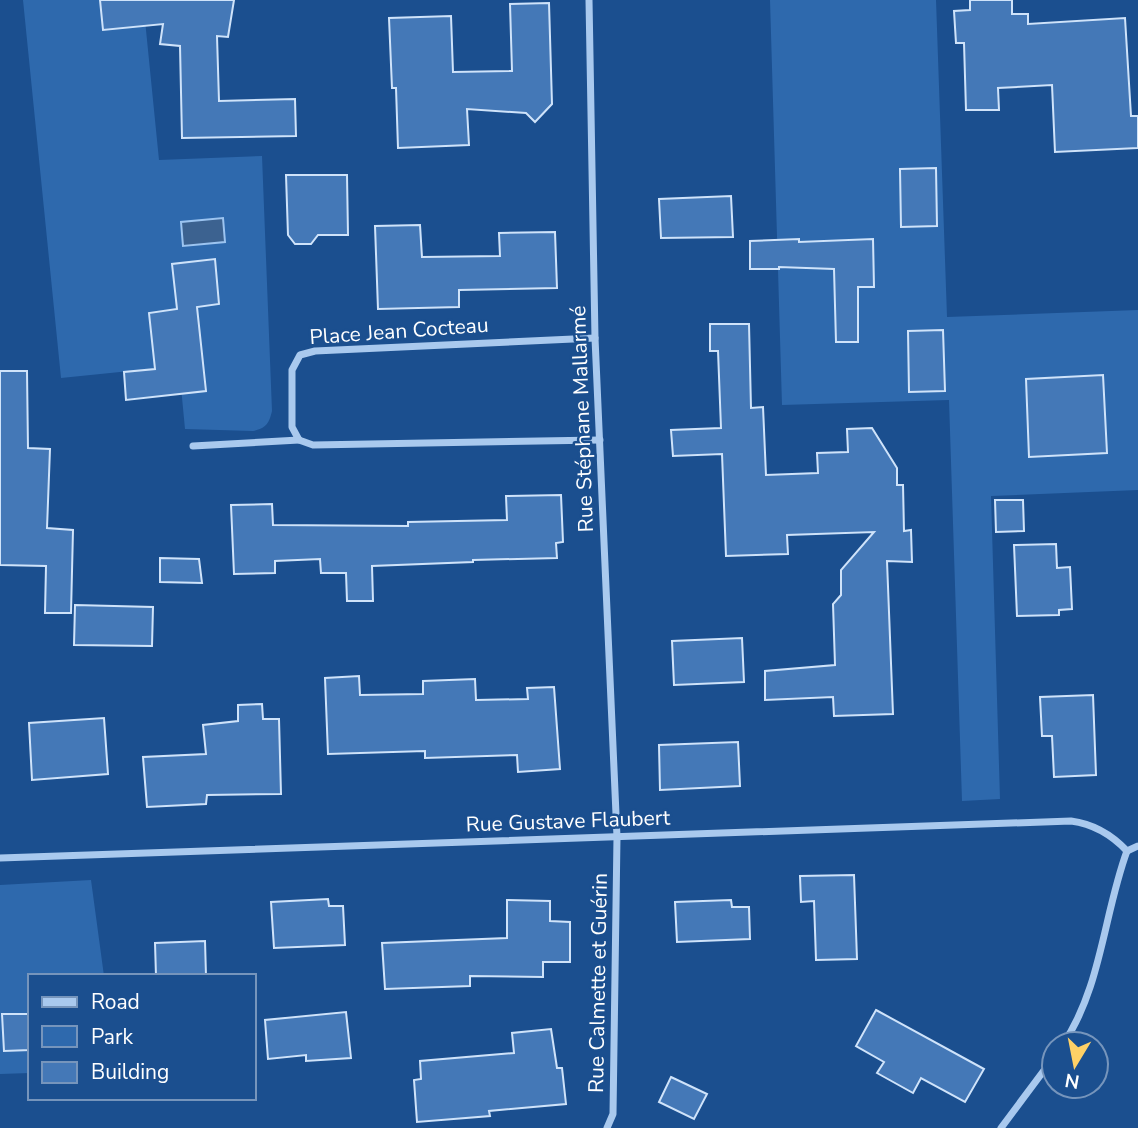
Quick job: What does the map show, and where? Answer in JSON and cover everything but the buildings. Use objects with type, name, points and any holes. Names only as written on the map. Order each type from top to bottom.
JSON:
[{"type":"street","name":"Rue Stéphane Mallarmé","points":[[589,0],[595,338],[617,837]]},
{"type":"street","name":"Place Jean Cocteau","points":[[299,440],[292,427],[292,370],[300,355],[315,351],[595,338]]},
{"type":"street","points":[[193,446],[299,440],[313,444],[600,440]]},
{"type":"street","name":"Rue Gustave Flaubert","points":[[0,858],[1071,821],[1087,823],[1101,830],[1127,851]]},
{"type":"street","name":"Rue Calmette et Guérin","points":[[607,1128],[613,1114],[617,837]]},
{"type":"street","points":[[1073,1030],[1087,995],[1117,877],[1127,851],[1138,846]]},
{"type":"street","points":[[1001,1128],[1040,1076]]},
{"type":"green space","points":[[23,0],[143,0],[159,160],[262,156],[272,411],[264,427],[253,431],[185,429],[179,366],[61,378]]},
{"type":"green space","points":[[770,0],[936,0],[947,317],[1138,310],[1138,490],[991,496],[1000,799],[962,801],[949,400],[782,405]]},
{"type":"green space","points":[[91,880],[104,974],[28,974],[28,1073],[0,1074],[0,885]]},
{"type":"shaded area","points":[[223,218],[225,242],[183,246],[181,222]]}]
